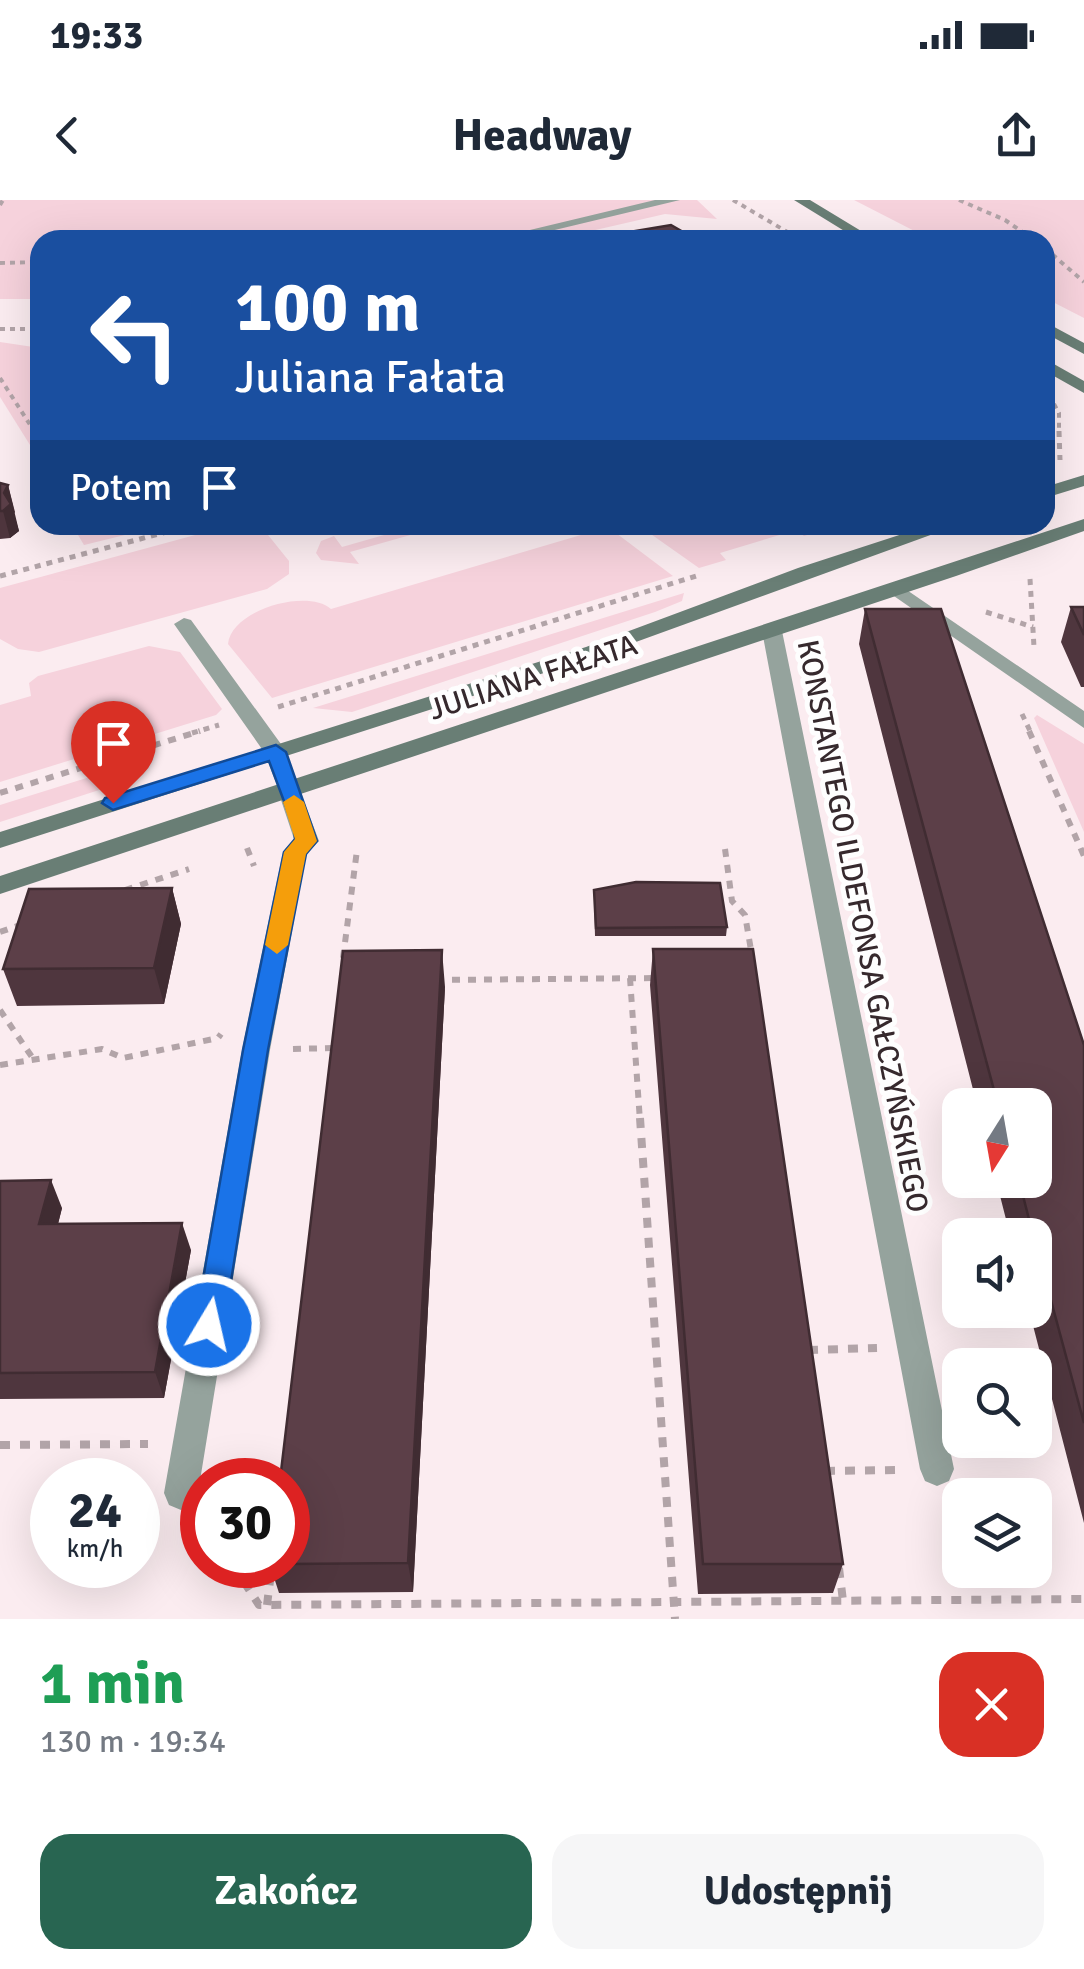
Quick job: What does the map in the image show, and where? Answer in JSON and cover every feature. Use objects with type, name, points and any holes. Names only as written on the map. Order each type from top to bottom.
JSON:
[{"type":"street","points":[[539,230],[672,200]]},
{"type":"street","points":[[801,200],[852,230]]},
{"type":"street","points":[[641,207],[655,215]]},
{"type":"street","points":[[1055,333],[1084,349]]},
{"type":"street","points":[[1055,370],[1084,388]]},
{"type":"street","points":[[1055,490],[1084,480]]},
{"type":"street","name":"JULIANA FAŁATA","points":[[0,885],[898,590],[1084,525]]},
{"type":"street","name":"JULIANA FAŁATA","points":[[0,840],[593,651],[805,572],[918,535]]},
{"type":"street","points":[[898,590],[1084,721]]},
{"type":"street","points":[[184,624],[276,752],[306,841],[295,852],[256,1050],[187,1458]]},
{"type":"street","name":"KONSTANTEGO ILDEFONSA GAŁCZYŃSKIEGO","points":[[772,630],[937,1469]]},
{"type":"path","points":[[733,200],[784,230]]},
{"type":"path","points":[[959,200],[1020,230]]},
{"type":"path","points":[[1055,257],[1084,282]]},
{"type":"path","points":[[0,262],[30,262]]},
{"type":"path","points":[[0,329],[30,328]]},
{"type":"path","points":[[0,378],[30,424]]},
{"type":"path","points":[[1059,413],[1060,461]]},
{"type":"path","points":[[0,576],[156,535]]},
{"type":"path","points":[[0,793],[694,577]]},
{"type":"path","points":[[1030,578],[1036,665]]},
{"type":"path","points":[[972,608],[1033,627]]},
{"type":"path","points":[[1017,704],[1084,856]]},
{"type":"path","points":[[247,848],[256,871]]},
{"type":"path","points":[[725,849],[732,902],[745,915],[752,961]]},
{"type":"path","points":[[342,964],[358,850]]},
{"type":"path","points":[[113,894],[189,869]]},
{"type":"path","points":[[0,932],[38,919]]},
{"type":"path","points":[[630,978],[674,1619]]},
{"type":"path","points":[[417,980],[666,978]]},
{"type":"path","points":[[0,1010],[34,1060]]},
{"type":"path","points":[[0,1066],[102,1049],[123,1058],[218,1038],[226,1028]]},
{"type":"path","points":[[329,1068],[334,1032]]},
{"type":"path","points":[[805,1330],[810,1367]]},
{"type":"path","points":[[808,1350],[913,1348]]},
{"type":"path","points":[[0,1445],[189,1443]]},
{"type":"path","points":[[822,1454],[828,1490]]},
{"type":"path","points":[[825,1471],[937,1469]]},
{"type":"path","points":[[838,1564],[843,1601]]},
{"type":"path","points":[[248,1588],[259,1605],[268,1606],[1084,1599]]},
{"type":"path","points":[[268,1606],[270,1588]]},
{"type":"shaded area","points":[[0,200],[697,200],[717,219],[665,214],[595,230],[30,230],[30,299],[0,299]]},
{"type":"shaded area","points":[[854,200],[1084,200],[1084,318],[1055,303],[1055,230],[912,230]]},
{"type":"shaded area","points":[[0,342],[30,346],[30,445],[0,397]]},
{"type":"shaded area","points":[[78,535],[125,535],[84,545]]},
{"type":"shaded area","points":[[195,535],[268,535],[289,561],[289,574],[267,589],[39,652],[18,649],[0,639],[0,588]]},
{"type":"shaded area","points":[[384,535],[410,535],[350,552],[359,564],[321,560],[316,553],[321,541],[334,536],[342,547]]},
{"type":"shaded area","points":[[581,535],[619,535],[673,576],[272,698],[228,644],[242,621],[272,606],[305,601],[331,609]]},
{"type":"shaded area","points":[[652,535],[779,535],[720,553],[726,560],[699,568]]},
{"type":"shaded area","points":[[684,593],[682,601],[655,612],[352,712],[313,708]]},
{"type":"shaded area","points":[[149,646],[180,652],[222,709],[216,715],[0,782],[0,705],[31,696],[29,683],[38,676]]},
{"type":"shaded area","points":[[1037,715],[1084,744],[1084,832],[1034,718]]},
{"type":"shaded area","points":[[109,771],[122,771],[127,781],[0,822],[0,805]]},
{"type":"building","points":[[671,225],[680,230],[642,230]]},
{"type":"building","points":[[0,483],[8,485],[4,493],[11,504],[3,511],[0,511]]},
{"type":"building","points":[[1071,607],[1084,607],[1084,635]]},
{"type":"building","points":[[865,609],[941,609],[1084,1045],[1084,1423],[1052,1304],[1052,1218],[1029,1218],[1024,1198],[1052,1198],[1052,1088],[993,1088]]},
{"type":"building","points":[[636,882],[720,883],[727,927],[596,928],[594,890]]},
{"type":"building","points":[[172,888],[154,968],[3,969],[29,889]]},
{"type":"building","points":[[653,949],[753,949],[843,1564],[703,1564]]},
{"type":"building","points":[[442,950],[408,1563],[310,1564],[310,1458],[283,1458],[343,951]]},
{"type":"building","points":[[51,1180],[39,1224],[182,1223],[155,1372],[0,1373],[0,1181]]},
{"type":"slow traffic","points":[[277,945],[295,852],[306,841],[294,802]]},
{"type":"route","points":[[113,803],[276,752],[304,828],[306,841],[295,852],[256,1050],[209,1325]]}]
